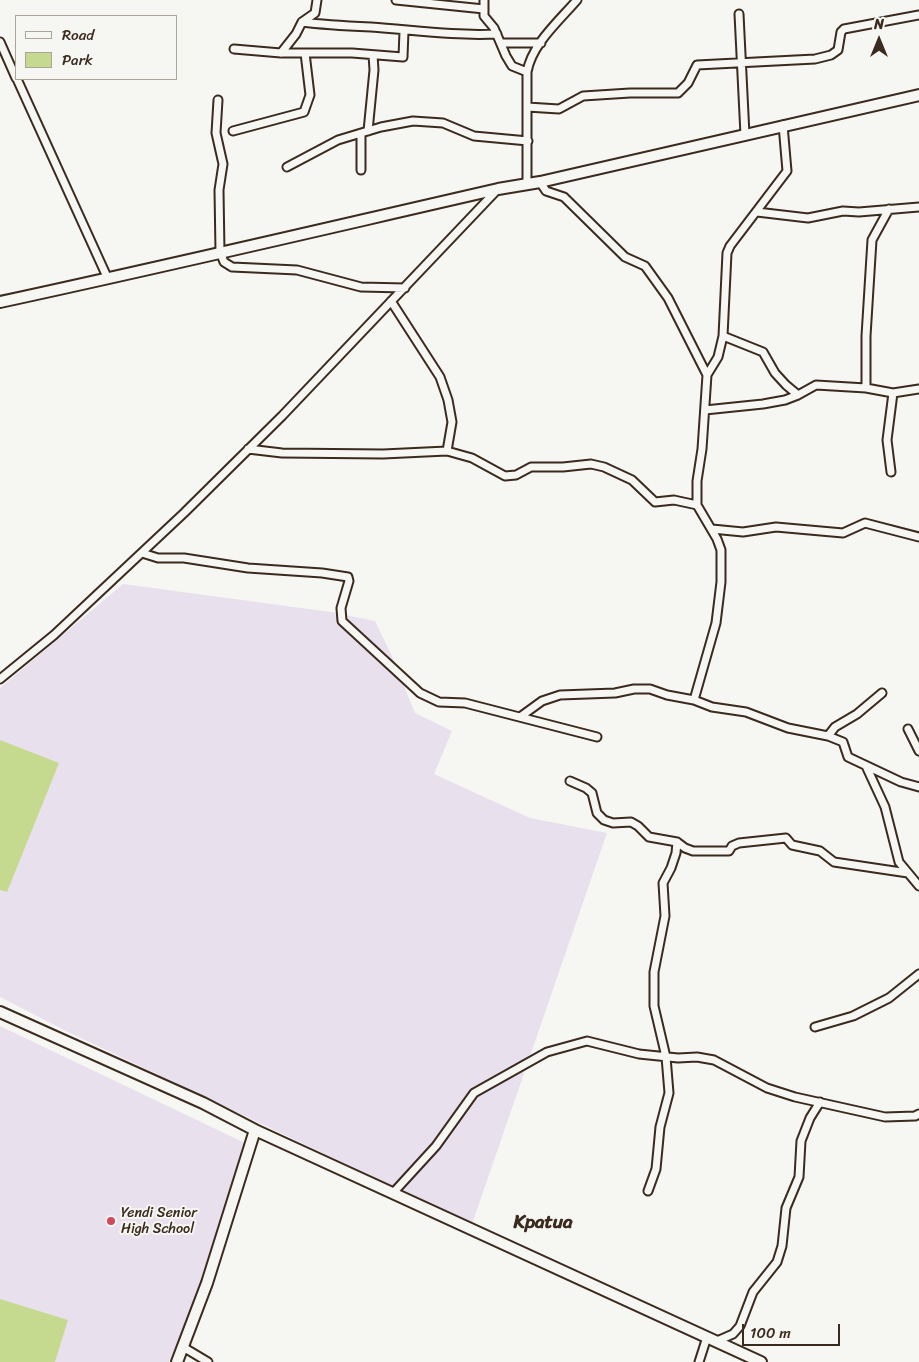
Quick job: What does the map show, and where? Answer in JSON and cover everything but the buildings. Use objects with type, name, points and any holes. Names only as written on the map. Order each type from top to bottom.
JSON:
[{"type":"main road","points":[[0,302],[498,189],[540,182],[919,95]]},
{"type":"main road","points":[[0,1012],[203,1103],[255,1130],[761,1362]]},
{"type":"main road","points":[[177,1362],[207,1283],[255,1130]]},
{"type":"street","points":[[281,53],[296,34],[302,22],[315,13],[317,0]]},
{"type":"street","points":[[396,0],[443,2],[484,9]]},
{"type":"street","points":[[484,0],[484,16],[498,34],[506,56],[512,66],[527,72]]},
{"type":"street","points":[[528,184],[527,72],[529,62],[540,43],[577,0]]},
{"type":"street","points":[[739,14],[745,135]]},
{"type":"street","points":[[527,108],[559,109],[583,96],[630,93],[678,93],[688,83],[697,65],[816,59],[831,55],[838,50],[840,32],[844,29],[919,15]]},
{"type":"street","points":[[302,22],[332,26],[372,27],[468,35],[498,34]]},
{"type":"street","points":[[234,49],[281,53],[403,57],[404,31]]},
{"type":"street","points":[[0,42],[15,76]]},
{"type":"street","points":[[502,43],[540,43]]},
{"type":"street","points":[[233,131],[304,112],[310,95],[305,53]]},
{"type":"street","points":[[361,170],[374,70],[374,55]]},
{"type":"street","points":[[17,80],[108,279]]},
{"type":"street","points":[[218,100],[216,133],[223,164],[218,190],[220,252],[224,262],[232,267],[297,270],[361,287],[404,288]]},
{"type":"street","points":[[287,167],[338,140],[413,121],[443,122],[474,136],[528,141]]},
{"type":"street","points":[[694,700],[719,607],[721,550],[712,529],[697,505],[697,481],[702,449],[707,375],[718,357],[723,336],[730,246],[787,171],[783,125]]},
{"type":"street","points":[[540,182],[546,192],[564,197],[625,257],[645,266],[668,298],[707,375]]},
{"type":"street","points":[[0,679],[54,635],[142,553],[248,449],[498,189]]},
{"type":"street","points":[[757,212],[808,218],[842,211],[859,212],[919,207]]},
{"type":"street","points":[[866,388],[866,336],[872,240],[889,209]]},
{"type":"street","points":[[391,301],[440,377],[448,400],[452,422],[447,452]]},
{"type":"street","points":[[723,336],[763,352],[786,386],[798,395]]},
{"type":"street","points":[[705,410],[763,404],[798,395],[816,385],[866,388],[893,393],[919,390]]},
{"type":"street","points":[[891,472],[887,440],[893,393]]},
{"type":"street","points":[[248,449],[282,453],[383,454],[447,452],[472,458],[505,476],[516,475],[531,468],[591,464],[604,467],[632,480],[655,502],[674,500],[697,505]]},
{"type":"street","points":[[712,529],[743,532],[776,527],[843,532],[864,524],[919,537]]},
{"type":"street","points":[[142,553],[158,558],[184,558],[248,568],[348,576],[349,581],[341,608],[342,621],[420,693],[439,702],[465,703],[597,737]]},
{"type":"street","points":[[520,717],[542,701],[560,695],[616,693],[634,689],[650,689],[667,695],[694,700],[712,707],[746,712],[788,728],[828,736],[843,742],[848,757],[902,782],[919,787]]},
{"type":"street","points":[[828,736],[835,727],[858,714],[882,693]]},
{"type":"street","points":[[908,729],[919,751]]},
{"type":"street","points":[[866,766],[885,807],[899,862],[919,886]]},
{"type":"street","points":[[570,781],[586,788],[592,793],[597,813],[604,820],[613,823],[631,822],[649,837],[677,842],[693,851],[729,851],[732,846],[738,843],[786,838],[792,845],[820,851],[834,862],[908,873]]},
{"type":"street","points":[[648,1191],[656,1169],[660,1128],[669,1093],[666,1057],[654,1006],[654,972],[665,916],[663,883],[676,853],[677,842]]},
{"type":"street","points":[[815,1027],[853,1016],[890,998],[919,974]]},
{"type":"street","points":[[393,1193],[436,1146],[474,1093],[546,1052],[587,1041],[639,1054],[666,1057],[697,1057],[714,1060],[767,1088],[795,1097],[884,1117],[915,1116],[919,1114]]},
{"type":"street","points":[[699,1362],[712,1339],[733,1334],[740,1326],[753,1292],[777,1262],[782,1246],[786,1208],[799,1177],[801,1141],[810,1118],[820,1102]]},
{"type":"street","points":[[183,1347],[208,1362]]},
{"type":"shaded area","points":[[123,584],[331,612],[375,621],[391,654],[415,713],[452,731],[434,774],[530,818],[607,833],[472,1224],[68,1032],[0,997],[0,688]]},
{"type":"shaded area","name":"Yendi Senior High School","points":[[0,1026],[247,1144],[196,1299],[169,1362],[0,1362]]},
{"type":"green space","points":[[0,740],[59,763],[7,892],[0,890]]},
{"type":"green space","points":[[0,1299],[68,1320],[55,1362],[0,1362]]},
{"type":"place","name":"Yendi Senior High School","points":[[111,1221]]},
{"type":"district","name":"Kpatua","points":[[543,1223]]}]
